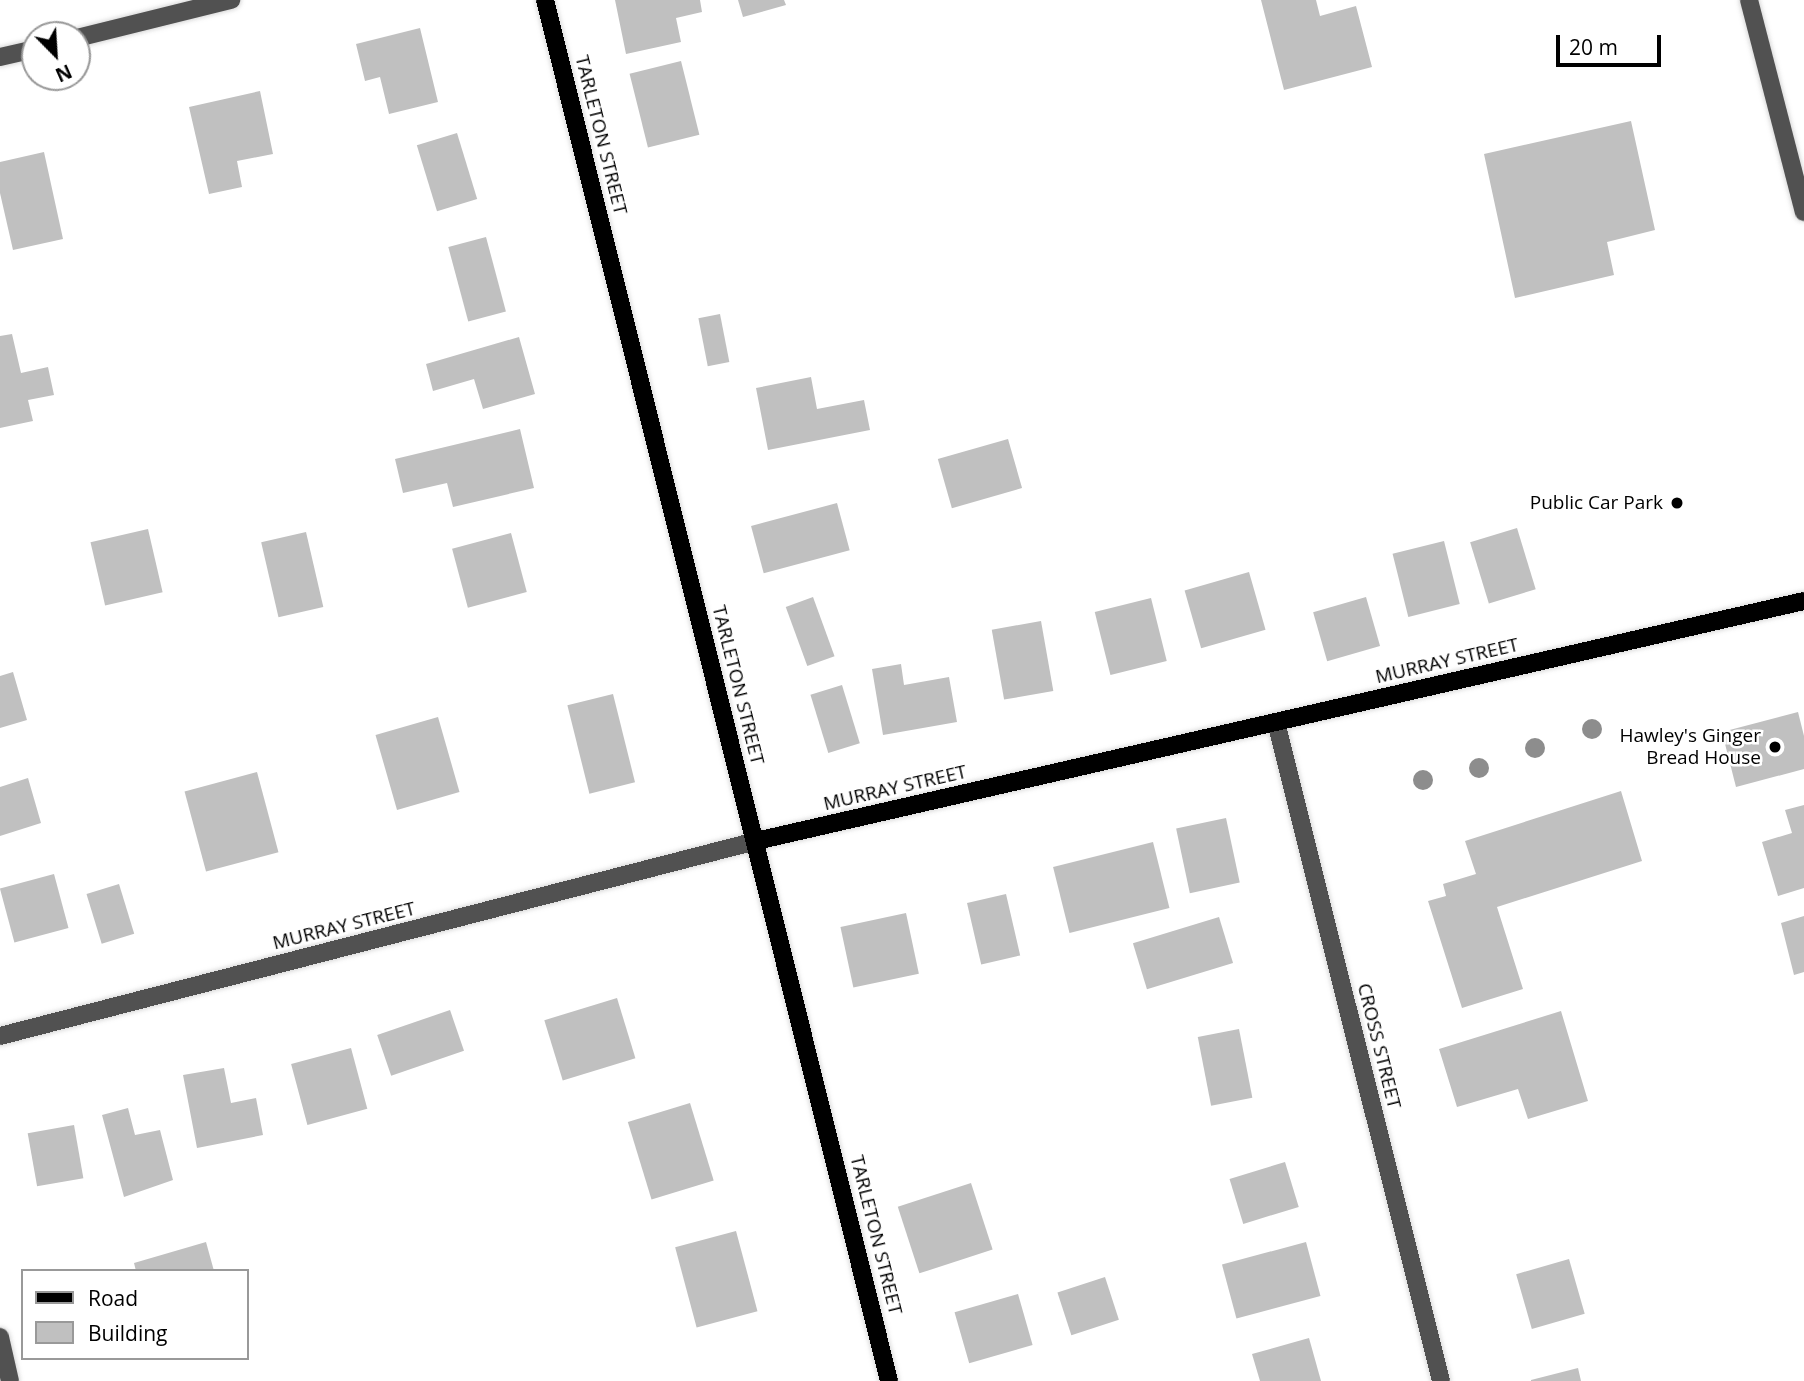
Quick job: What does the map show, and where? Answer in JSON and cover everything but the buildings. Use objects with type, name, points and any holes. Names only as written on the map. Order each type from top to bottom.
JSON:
[{"type":"main road","name":"TARLETON STREET","points":[[545,0],[889,1381]]},
{"type":"main road","name":"MURRAY STREET","points":[[756,841],[1804,601]]},
{"type":"street","points":[[91,35],[231,0]]},
{"type":"street","points":[[1749,0],[1801,190],[1804,212]]},
{"type":"street","points":[[0,57],[21,52]]},
{"type":"street","name":"CROSS STREET","points":[[1276,722],[1441,1381]]},
{"type":"street","name":"MURRAY STREET","points":[[0,1036],[756,841]]},
{"type":"street","points":[[0,1337],[10,1381]]},
{"type":"place","name":"Public Car Park","points":[[1677,503]]},
{"type":"place","name":"Hawley's Ginger Bread House","points":[[1775,747]]}]
